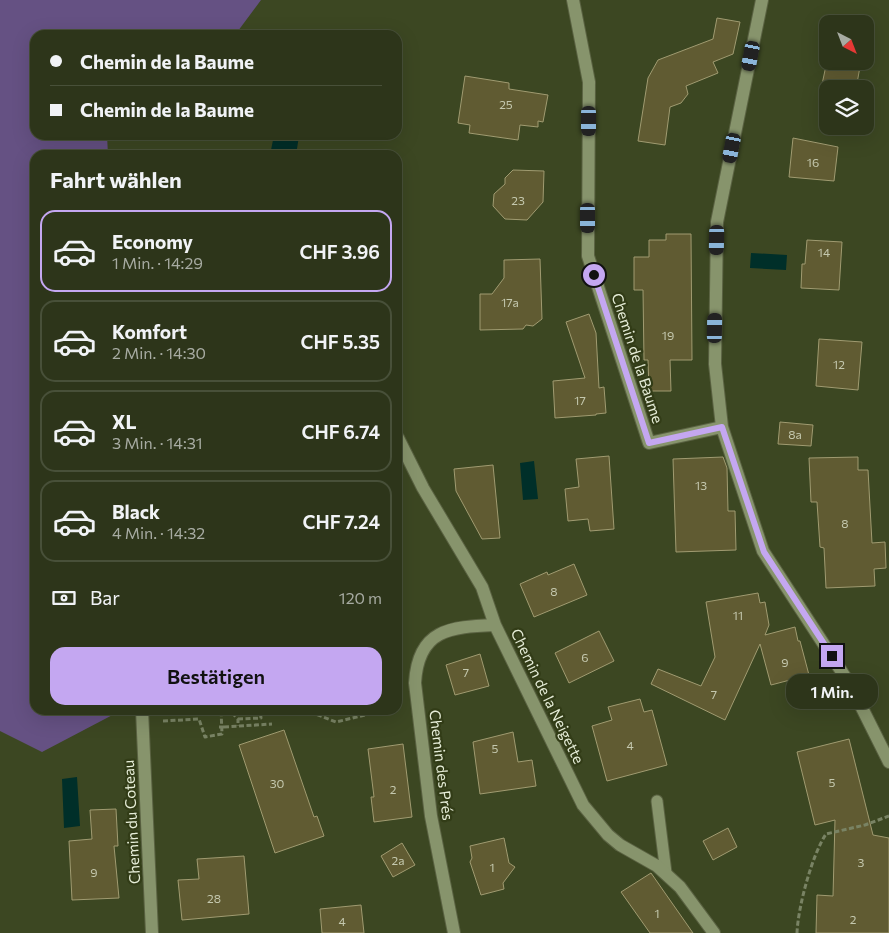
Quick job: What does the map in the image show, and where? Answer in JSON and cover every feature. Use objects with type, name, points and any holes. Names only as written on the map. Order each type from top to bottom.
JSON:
[{"type":"street","name":"Chemin de la Baume","points":[[574,0],[589,82],[588,256],[649,443],[722,427]]},
{"type":"street","points":[[762,0],[717,222],[715,364],[722,427],[764,552],[851,686],[889,762]]},
{"type":"street","name":"Chemin de la Neigette","points":[[402,446],[423,488],[482,587],[495,625],[583,805],[608,835],[620,845],[666,873],[680,887],[714,933]]},
{"type":"street","name":"Chemin des Prés","points":[[454,933],[431,816],[415,683],[416,669],[423,648],[440,634],[451,629],[495,625]]},
{"type":"street","name":"Chemin du Coteau","points":[[142,716],[152,933]]},
{"type":"lane","points":[[657,801],[666,873]]},
{"type":"path","points":[[142,716],[199,718],[205,736],[222,734],[221,715]]},
{"type":"path","points":[[234,715],[238,719],[238,726]]},
{"type":"path","points":[[238,719],[261,718],[261,715]]},
{"type":"path","points":[[318,715],[336,722],[365,715]]},
{"type":"path","points":[[219,727],[272,724]]},
{"type":"path","points":[[797,933],[804,893],[819,844],[826,834],[865,825],[889,816]]},
{"type":"shaded area","points":[[0,0],[261,0],[239,30],[30,30],[30,140],[107,140],[108,150],[30,150],[30,715],[112,715],[42,752],[0,731]]},
{"type":"water","points":[[273,140],[298,140],[297,150],[271,150]]},
{"type":"water","points":[[751,253],[787,255],[786,270],[750,268]]},
{"type":"water","points":[[534,461],[538,499],[523,500],[520,463]]},
{"type":"water","points":[[77,777],[80,826],[64,828],[62,779]]},
{"type":"building","points":[[717,18],[740,22],[733,54],[713,62],[718,73],[686,86],[688,94],[681,103],[670,107],[665,145],[638,141],[648,78],[658,60],[713,39]]},
{"type":"building","points":[[825,70],[859,70],[858,80],[823,80]]},
{"type":"building","points":[[465,76],[509,83],[509,89],[548,95],[543,122],[538,121],[538,127],[520,125],[518,140],[469,133],[470,125],[458,123]]},
{"type":"building","points":[[793,138],[838,147],[834,181],[789,177]]},
{"type":"building","points":[[513,170],[544,171],[543,202],[527,220],[505,219],[493,206],[494,194],[505,184],[505,178]]},
{"type":"building","points":[[666,234],[691,234],[692,360],[670,360],[671,391],[649,391],[648,360],[644,360],[643,290],[634,290],[634,257],[649,257],[649,240],[666,240]]},
{"type":"building","points":[[807,240],[842,242],[839,290],[801,288],[802,264],[805,264]]},
{"type":"building","points":[[540,259],[542,319],[533,326],[526,325],[523,329],[480,330],[480,294],[492,294],[504,278],[504,260]]},
{"type":"building","points":[[589,314],[596,333],[599,388],[604,387],[606,413],[555,418],[553,381],[585,378],[566,322]]},
{"type":"building","points":[[819,339],[862,342],[858,390],[816,386]]},
{"type":"building","points":[[780,422],[813,425],[811,446],[778,444]]},
{"type":"building","points":[[609,456],[614,529],[590,531],[588,519],[568,521],[565,489],[579,487],[576,459]]},
{"type":"building","points":[[723,457],[727,468],[728,511],[735,511],[736,550],[676,552],[673,459]]},
{"type":"building","points":[[858,457],[858,470],[868,470],[872,543],[885,542],[886,568],[874,569],[875,586],[826,588],[824,548],[820,547],[817,502],[811,502],[809,458]]},
{"type":"building","points":[[493,465],[500,538],[482,539],[456,491],[454,469]]},
{"type":"building","points":[[574,564],[587,595],[534,617],[520,584],[547,572],[548,575]]},
{"type":"building","points":[[758,593],[760,603],[765,602],[769,625],[765,635],[795,627],[809,675],[771,685],[760,644],[725,720],[651,684],[658,669],[701,686],[715,657],[706,602]]},
{"type":"building","points":[[599,631],[614,661],[569,683],[555,653]]},
{"type":"building","points":[[480,654],[489,686],[455,695],[446,665]]},
{"type":"building","points":[[640,699],[644,712],[652,710],[667,765],[607,781],[592,726],[612,720],[608,707]]},
{"type":"building","points":[[284,730],[314,817],[317,816],[324,836],[275,853],[239,745]]},
{"type":"building","points":[[513,732],[518,762],[532,760],[536,786],[480,794],[473,742]]},
{"type":"building","points":[[849,739],[873,835],[889,838],[889,933],[816,933],[817,895],[833,896],[835,820],[815,825],[797,752]]},
{"type":"building","points":[[403,744],[412,817],[374,822],[371,797],[374,797],[368,749]]},
{"type":"building","points":[[116,809],[118,846],[114,846],[119,898],[72,900],[69,841],[92,839],[90,810]]},
{"type":"building","points":[[728,828],[737,847],[713,860],[703,841]]},
{"type":"building","points":[[504,838],[509,863],[515,867],[503,883],[504,889],[481,895],[470,862],[472,858],[470,846]]},
{"type":"building","points":[[402,843],[415,865],[393,877],[381,856]]},
{"type":"building","points":[[244,856],[249,914],[182,920],[178,880],[199,879],[197,859]]},
{"type":"building","points":[[651,873],[693,933],[650,933],[621,892]]},
{"type":"building","points":[[361,905],[364,933],[322,933],[320,909]]},
{"type":"route","points":[[594,275],[649,443],[722,427],[764,552],[832,656]]}]
